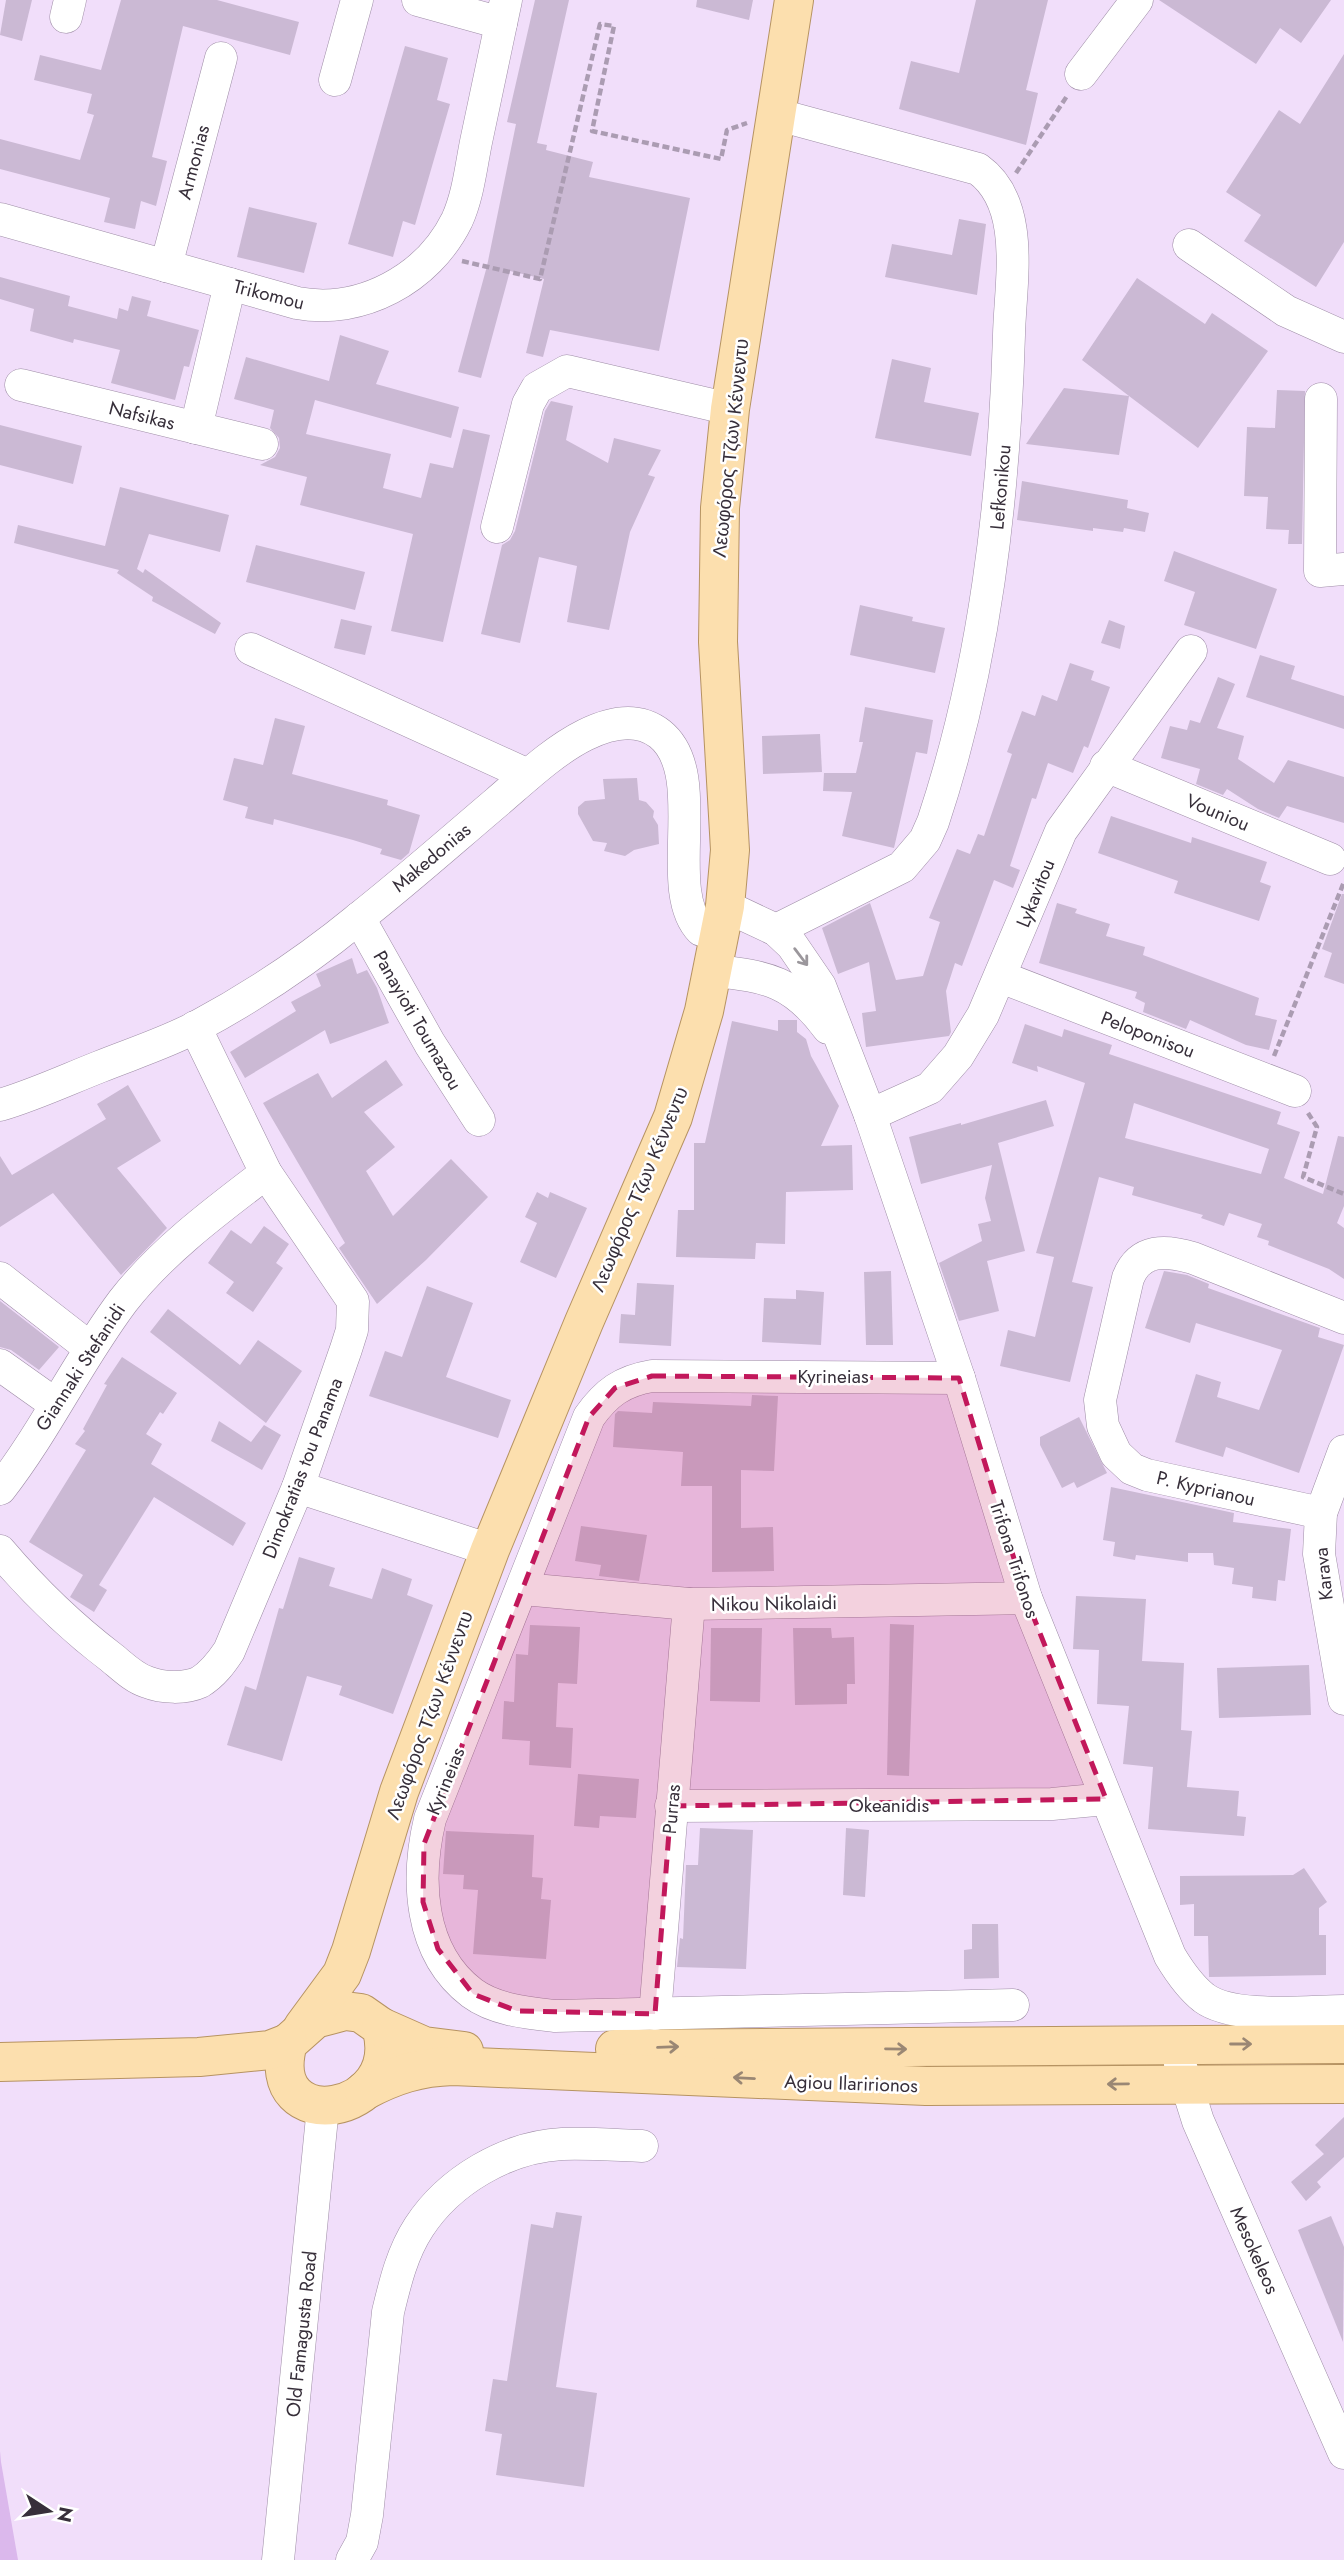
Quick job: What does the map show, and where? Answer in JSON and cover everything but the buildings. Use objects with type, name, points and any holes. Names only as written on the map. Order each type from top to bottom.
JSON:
[{"type":"main road","name":"Λεωφόρος Τζων Κέννεντυ","points":[[360,1927],[399,1792],[490,1550],[594,1297],[673,1117],[690,1063],[713,971],[723,919],[730,819],[718,642],[718,563],[730,409],[794,0]]},
{"type":"main road","points":[[199,2057],[255,2071],[309,2101],[349,2102],[364,2091],[384,2063],[386,2051],[363,1983],[360,1927]]},
{"type":"main road","points":[[309,2101],[284,2074],[295,2035],[342,1975],[360,1927]]},
{"type":"main road","points":[[0,2062],[199,2057],[270,2050],[329,2013],[360,2013],[378,2023]]},
{"type":"main road","name":"Agiou Ilaririonos","points":[[378,2023],[424,2046],[495,2053],[705,2046],[928,2049],[1344,2044]]},
{"type":"main road","name":"Agiou Ilaririonos","points":[[364,2091],[404,2071],[453,2066],[926,2086],[1344,2084]]},
{"type":"street","points":[[335,80],[356,0]]},
{"type":"street","points":[[418,0],[504,12]]},
{"type":"street","points":[[1081,74],[1137,0]]},
{"type":"street","name":"Trikomou","points":[[0,219],[308,305],[341,304],[373,296],[412,275],[434,254],[457,218],[464,197],[504,12]]},
{"type":"street","name":"Armonias","points":[[166,266],[221,58]]},
{"type":"street","name":"Lefkonikou","points":[[775,114],[978,169],[993,182],[1000,196],[1011,241],[1001,496],[982,620],[940,803],[925,840],[902,866],[776,930]]},
{"type":"street","points":[[1189,245],[1286,311],[1344,337]]},
{"type":"street","points":[[196,428],[230,284]]},
{"type":"street","points":[[497,527],[528,404],[537,388],[567,370],[730,409]]},
{"type":"street","name":"Nafsikas","points":[[21,385],[262,444]]},
{"type":"street","points":[[1321,399],[1320,571],[1344,569]]},
{"type":"street","points":[[251,649],[528,775]]},
{"type":"street","name":"Lykavitou","points":[[870,1115],[915,1097],[941,1078],[983,1015],[1061,831],[1191,651]]},
{"type":"street","name":"Makedonias","points":[[0,1105],[195,1027],[297,966],[359,918],[528,775],[584,736],[610,726],[639,722],[662,735],[670,744],[681,775],[687,893],[691,915],[701,930],[723,919]]},
{"type":"street","name":"Vouniou","points":[[1106,766],[1337,870]]},
{"type":"street","name":"Panayioti Toumazou","points":[[359,918],[436,1053],[479,1120]]},
{"type":"street","name":"Trifona Trifonos","points":[[723,919],[776,930],[800,955],[820,986],[870,1115],[959,1378],[1026,1598],[1170,1956],[1181,1974],[1204,1998],[1214,2003],[1231,2008],[1264,2011],[1344,2011]]},
{"type":"street","name":"Trifona Trifonos","points":[[713,971],[749,974],[781,984],[810,1005],[842,1046]]},
{"type":"street","name":"Peloponisou","points":[[1001,976],[1295,1091]]},
{"type":"street","name":"Dimokratias tou Panama","points":[[0,1551],[34,1592],[83,1636],[138,1678],[160,1686],[198,1683],[215,1671],[229,1651],[298,1487],[346,1349],[354,1313],[353,1301],[266,1173],[195,1027]]},
{"type":"street","name":"Giannaki Stefanidi","points":[[0,1489],[90,1348],[125,1299],[180,1242],[266,1173]]},
{"type":"street","name":"P. Kyprianou","points":[[1321,1513],[1147,1475],[1125,1463],[1107,1436],[1101,1413],[1102,1386],[1128,1278],[1135,1266],[1150,1254],[1174,1252],[1344,1318]]},
{"type":"street","points":[[0,1278],[90,1348]]},
{"type":"street","points":[[0,1365],[55,1404]]},
{"type":"street","name":"Kyrineias","points":[[959,1378],[666,1375],[628,1381],[602,1399],[589,1417],[523,1589],[429,1819],[422,1874],[423,1902],[429,1928],[447,1965],[473,1994],[517,2011],[555,2016],[1013,2005]]},
{"type":"street","name":"Karava","points":[[1344,1451],[1321,1513],[1319,1554],[1321,1581],[1344,1699]]},
{"type":"street","points":[[298,1487],[490,1550]]},
{"type":"street","name":"Nikou Nikolaidi","points":[[523,1589],[689,1604],[1026,1598]]},
{"type":"street","name":"Purras","points":[[655,2014],[689,1604]]},
{"type":"street","name":"Okeanidis","points":[[671,1807],[1076,1804],[1106,1799]]},
{"type":"street","name":"Mesokeleos","points":[[1172,2044],[1198,2121],[1344,2453]]},
{"type":"street","name":"Old Famagusta Road","points":[[284,2559],[309,2101]]},
{"type":"street","points":[[352,2560],[362,2542],[367,2515],[388,2312],[395,2281],[419,2227],[466,2178],[527,2150],[560,2144],[642,2146]]},
{"type":"path","points":[[434,254],[540,279],[600,24],[614,26],[592,131],[721,159],[726,130],[775,114]]},
{"type":"path","points":[[1000,196],[1081,74]]},
{"type":"path","points":[[1265,1080],[1337,870]]},
{"type":"path","points":[[1295,1091],[1317,1127],[1303,1177],[1344,1194]]},
{"type":"highlighted area","points":[[652,1376],[959,1378],[1026,1598],[1106,1799],[671,1806],[655,2014],[517,2011],[473,1994],[438,1949],[423,1902],[424,1844],[589,1417],[615,1388]]},
{"type":"shaded area","points":[[0,2451],[1,2462],[18,2560],[0,2560]]}]
